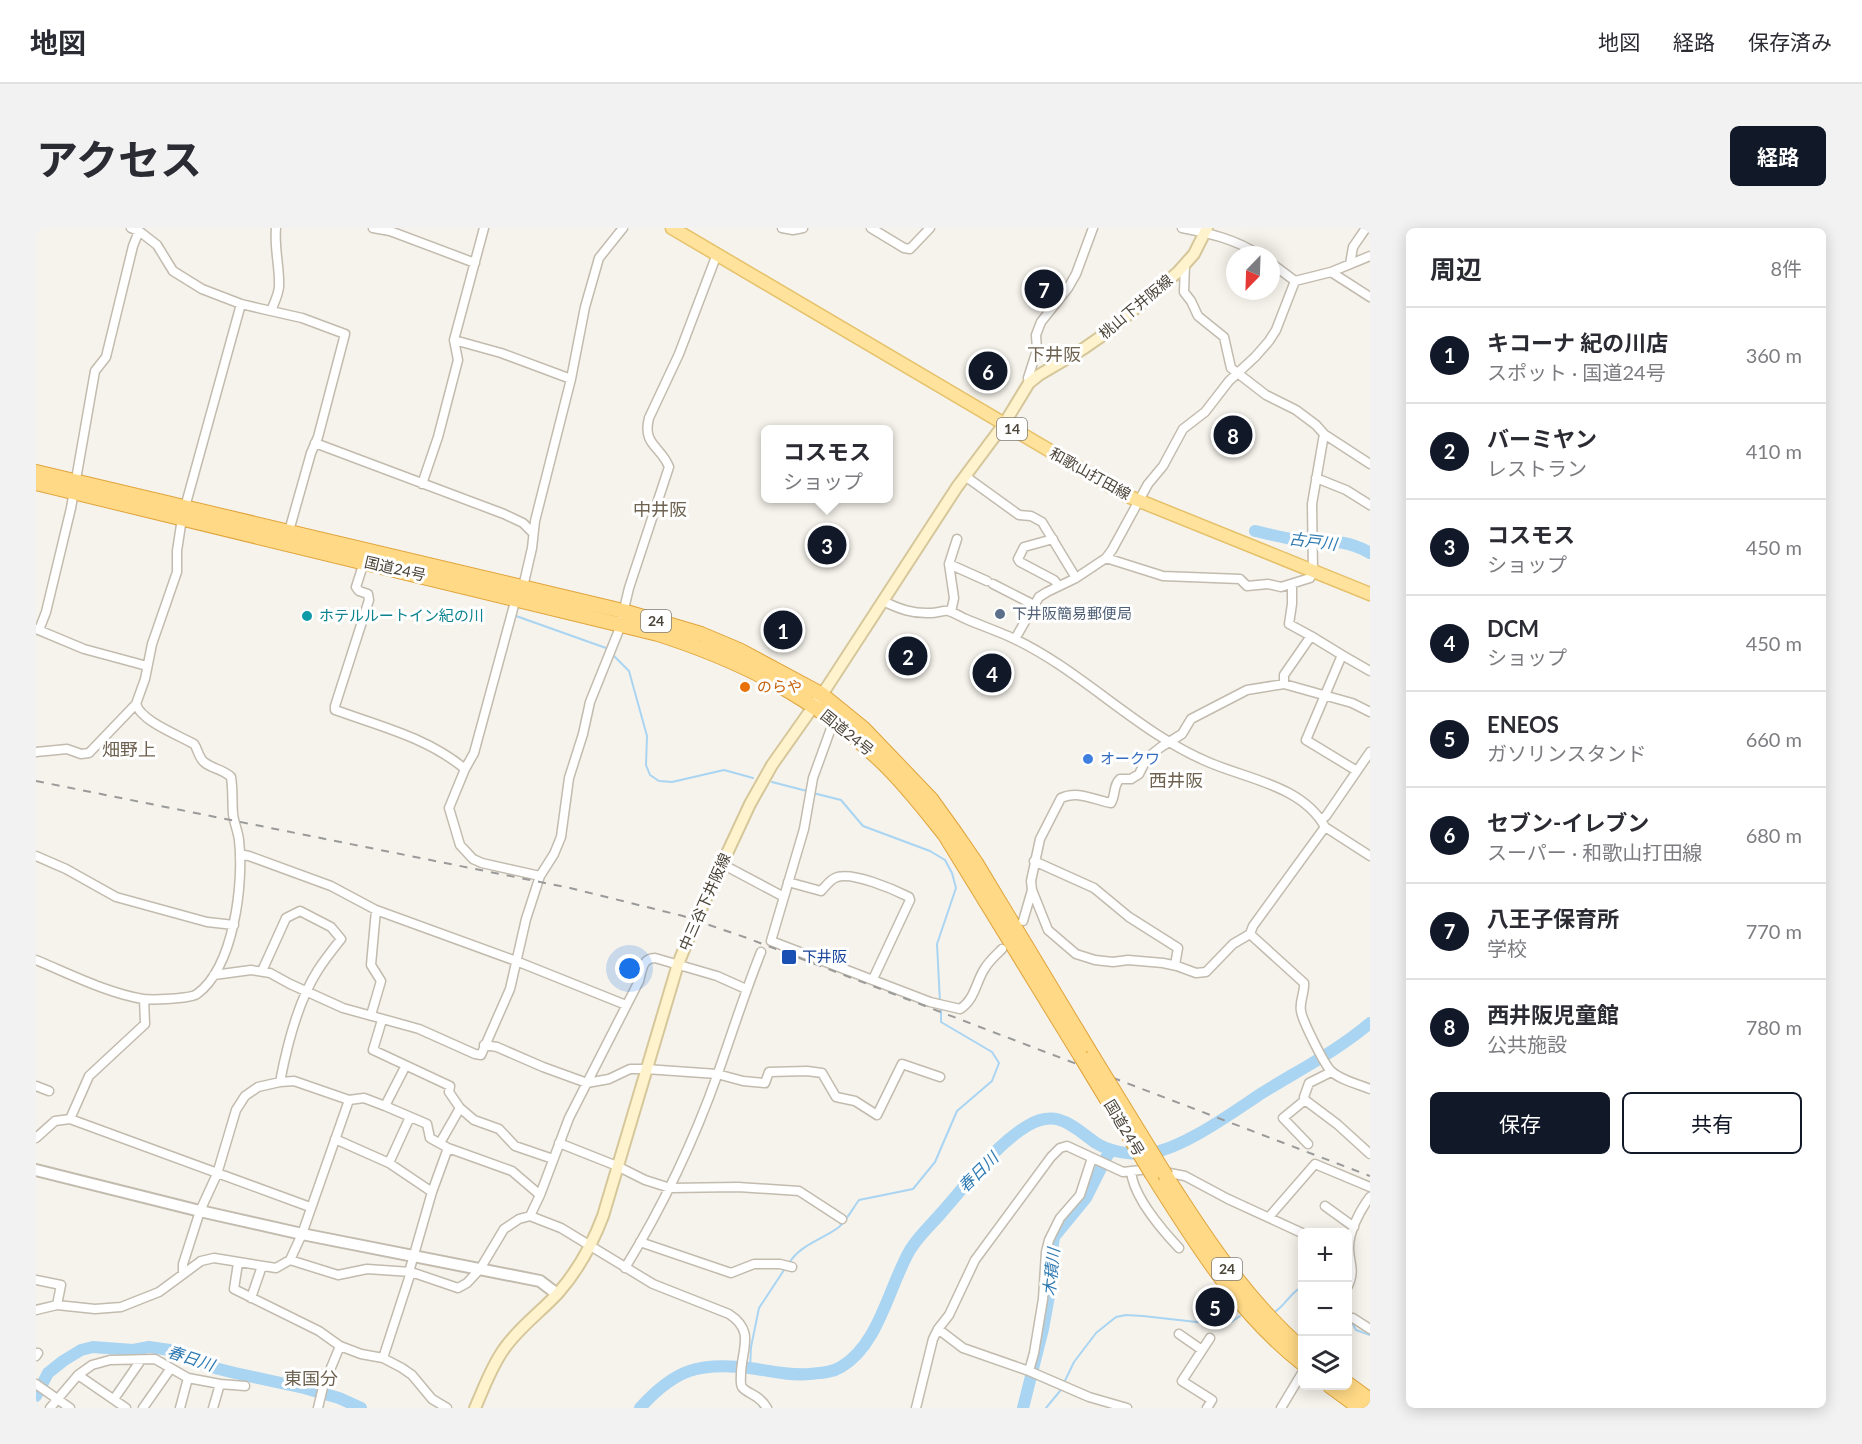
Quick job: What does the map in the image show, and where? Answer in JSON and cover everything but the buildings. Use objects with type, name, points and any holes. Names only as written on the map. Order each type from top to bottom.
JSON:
[{"type":"highway","name":"国道24号","points":[[36,472],[75,487]]},
{"type":"highway","name":"国道24号","points":[[36,483],[75,487],[701,634],[739,650],[864,729],[930,799],[976,863],[1086,1056]]},
{"type":"highway","name":"国道24号","points":[[184,512],[289,531],[366,556]]},
{"type":"highway","name":"国道24号","points":[[817,700],[834,720],[883,763],[945,835],[1086,1056],[1159,1175],[1191,1236],[1219,1276],[1273,1338],[1298,1360]]},
{"type":"highway","name":"国道24号","points":[[1159,1175],[1227,1269],[1298,1346]]},
{"type":"highway","points":[[1352,1387],[1370,1400]]},
{"type":"highway","points":[[1335,1390],[1360,1408]]},
{"type":"main road","name":"和歌山打田線","points":[[672,228],[1125,495],[1370,594]]},
{"type":"main road","name":"桃山下井阪線","points":[[1004,424],[1029,383],[1109,331],[1185,264],[1194,254],[1206,230]]},
{"type":"main road","name":"中三谷下井阪線","points":[[475,1408],[503,1350],[519,1330],[557,1294],[591,1248],[603,1216],[678,964],[696,920],[761,784],[965,476],[1004,424]]},
{"type":"street","points":[[271,311],[279,287],[276,228]]},
{"type":"street","points":[[373,228],[390,231],[475,263]]},
{"type":"street","points":[[422,484],[438,437],[458,360],[454,340],[484,228]]},
{"type":"street","points":[[540,876],[473,859],[460,845],[449,808],[474,753],[532,548],[533,533],[561,412],[571,379],[585,307],[599,258],[623,228]]},
{"type":"street","points":[[782,228],[793,230],[803,228]]},
{"type":"street","points":[[872,228],[904,248],[910,249],[930,228]]},
{"type":"street","points":[[1029,383],[1028,378],[1037,350],[1036,335],[1041,322],[1076,274],[1093,228]]},
{"type":"street","points":[[1182,228],[1206,230],[1242,246]]},
{"type":"street","points":[[1350,264],[1353,247],[1366,228]]},
{"type":"street","points":[[133,229],[157,245],[173,271],[202,289],[241,304],[302,318],[345,334],[289,531]]},
{"type":"street","points":[[133,229],[134,246],[106,357],[95,371],[75,487],[46,612],[37,629],[84,648],[147,666]]},
{"type":"street","points":[[214,975],[251,970],[270,973],[343,1008],[419,1029],[475,1054],[481,1054],[510,989],[526,918],[540,876],[554,854],[561,837],[569,778],[590,702],[619,630],[621,617],[669,467],[648,438],[646,428],[679,354],[717,254]]},
{"type":"street","points":[[1295,281],[1331,272],[1370,255]]},
{"type":"street","points":[[1185,264],[1184,292],[1198,316],[1224,337],[1231,368],[1266,395],[1296,410],[1316,424],[1324,434],[1370,464]]},
{"type":"street","points":[[1280,270],[1295,281]]},
{"type":"street","points":[[1331,272],[1370,297]]},
{"type":"street","points":[[1015,639],[1039,597],[1076,578],[1106,558],[1148,484],[1163,466],[1183,429],[1205,412],[1269,341],[1276,330],[1295,281]]},
{"type":"street","points":[[36,752],[67,749],[81,754],[89,753],[136,704],[152,644],[177,572],[177,551],[184,512],[241,304]]},
{"type":"street","points":[[454,340],[501,353],[571,379]]},
{"type":"street","points":[[1106,558],[1163,576],[1240,579],[1247,586],[1268,584],[1281,587],[1310,578],[1313,571],[1312,504],[1324,434]]},
{"type":"street","points":[[315,443],[504,514],[523,523],[533,533]]},
{"type":"street","points":[[965,476],[1019,515],[1031,516],[1042,522],[1076,578]]},
{"type":"street","points":[[1316,478],[1346,490],[1370,505]]},
{"type":"street","points":[[951,612],[954,598],[949,564],[957,539]]},
{"type":"street","points":[[1053,539],[1024,547],[1018,559],[1054,580],[1059,586]]},
{"type":"street","points":[[366,556],[356,587],[359,591],[368,594],[369,600],[334,706],[335,710],[404,734],[451,758],[465,769]]},
{"type":"street","points":[[949,564],[1034,605]]},
{"type":"street","points":[[1292,585],[1289,624],[1370,671]]},
{"type":"street","points":[[883,601],[898,609],[917,613],[951,612],[1015,639],[1039,652],[1190,754],[1286,791],[1305,804],[1323,823],[1370,856]]},
{"type":"street","points":[[1284,684],[1284,675],[1311,636]]},
{"type":"street","points":[[1342,655],[1306,740],[1357,771]]},
{"type":"street","points":[[1370,712],[1352,703],[1284,684],[1247,690],[1191,719],[1182,734],[1147,758],[1139,774],[1131,779],[1120,778],[1116,783],[1111,803],[1080,795],[1068,795],[1061,798],[1040,839],[1031,881],[1032,890],[1048,930],[1076,954],[1095,960],[1141,961],[1175,965],[1196,973],[1206,972],[1233,944],[1250,934],[1253,926],[1370,752]]},
{"type":"street","points":[[36,960],[107,989],[144,999],[188,997],[196,994],[214,975],[224,958],[234,925],[240,858],[239,838],[233,815],[231,777],[227,772],[206,764],[201,760],[194,744],[151,720],[137,708],[136,704]]},
{"type":"street","points":[[834,720],[810,793],[804,829],[771,941],[930,1002],[960,1009],[966,1005],[984,968],[1002,950]]},
{"type":"street","points":[[240,858],[244,855],[249,856],[331,886],[376,910],[516,961],[626,1005]]},
{"type":"street","points":[[36,856],[66,868],[116,897],[196,920],[234,925]]},
{"type":"street","points":[[1034,861],[1094,888],[1129,917],[1178,948],[1175,965]]},
{"type":"street","points":[[722,864],[783,897]]},
{"type":"street","points":[[788,882],[821,891],[835,878],[842,876],[885,885],[909,897],[910,900],[873,979]]},
{"type":"street","points":[[1023,921],[1032,890]]},
{"type":"street","points":[[371,1015],[381,981],[371,965],[376,910]]},
{"type":"street","points":[[262,971],[286,918],[300,911],[331,927],[341,939],[317,971],[307,992],[286,1050],[280,1082]]},
{"type":"street","points":[[1250,934],[1304,983],[1305,989],[1300,1008],[1330,1070],[1370,1089]]},
{"type":"street","points":[[626,1268],[670,1188],[717,1074],[761,952]]},
{"type":"street","points":[[530,1216],[559,1143],[639,981],[645,961],[649,958],[656,958],[678,964],[717,976],[746,989]]},
{"type":"street","points":[[70,1119],[89,1076],[145,1024],[144,999]]},
{"type":"street","points":[[382,1020],[373,1050],[450,1086],[449,1092],[460,1108],[474,1120],[499,1129],[515,1146],[553,1159]]},
{"type":"street","points":[[484,1046],[497,1047],[587,1083],[609,1079],[630,1069],[717,1074],[743,1081],[765,1083],[769,1072],[822,1073],[836,1097],[855,1101],[877,1115],[902,1064],[940,1077]]},
{"type":"street","points":[[385,1106],[405,1066]]},
{"type":"street","points":[[1305,1100],[1309,1083],[1330,1070]]},
{"type":"street","points":[[183,1273],[183,1264],[201,1211],[217,1174],[239,1103],[258,1088],[280,1082],[294,1082],[349,1100],[364,1098],[427,1124],[430,1138],[512,1171],[540,1195]]},
{"type":"street","points":[[36,1086],[49,1091]]},
{"type":"street","points":[[38,1308],[57,1305],[95,1309],[121,1307],[159,1292],[183,1273],[208,1259],[276,1268],[290,1260],[302,1234],[349,1100]]},
{"type":"street","points":[[1305,1100],[1282,1118],[1308,1144]]},
{"type":"street","points":[[1305,1100],[1337,1124],[1370,1154]]},
{"type":"street","points":[[383,1358],[410,1272],[444,1145],[460,1108]]},
{"type":"street","points":[[389,1163],[410,1117]]},
{"type":"street","points":[[36,1138],[55,1121],[70,1119],[310,1207]]},
{"type":"street","points":[[335,1139],[389,1163],[432,1192]]},
{"type":"street","points":[[559,1143],[645,1180],[670,1188],[738,1187],[799,1191],[842,1219]]},
{"type":"street","points":[[916,1408],[933,1339],[949,1315],[975,1260],[1060,1148],[1067,1146],[1117,1170],[1149,1169],[1185,1176],[1204,1188],[1298,1231]]},
{"type":"street","points":[[1029,1371],[1043,1299],[1049,1240],[1060,1218],[1080,1195],[1092,1158]]},
{"type":"street","points":[[1269,1217],[1315,1164],[1370,1187]]},
{"type":"street","points":[[36,1170],[302,1234],[540,1281],[557,1294]]},
{"type":"street","points":[[1131,1171],[1132,1182],[1147,1207],[1179,1248]]},
{"type":"street","points":[[1352,1235],[1370,1197]]},
{"type":"street","points":[[1324,1206],[1354,1227]]},
{"type":"street","points":[[290,1260],[338,1275],[367,1269],[410,1272],[458,1288],[467,1283],[480,1269],[504,1229],[519,1219],[530,1216],[561,1228],[653,1284],[739,1320],[745,1329],[746,1344],[742,1359],[741,1386],[756,1394],[767,1408]]},
{"type":"street","points":[[640,1242],[731,1273],[754,1264],[780,1264],[792,1267]]},
{"type":"street","points":[[238,1263],[234,1289],[319,1331],[339,1346],[361,1354],[383,1358],[412,1375],[432,1399],[447,1408]]},
{"type":"street","points":[[251,1298],[262,1266]]},
{"type":"street","points":[[36,1280],[61,1285],[57,1305]]},
{"type":"street","points":[[1352,1319],[1370,1329]]},
{"type":"street","points":[[938,1329],[963,1348],[1029,1371],[1089,1397],[1127,1408]]},
{"type":"street","points":[[1179,1334],[1202,1350]]},
{"type":"street","points":[[1207,1408],[1212,1400],[1182,1381],[1210,1338]]},
{"type":"street","points":[[318,1408],[323,1387],[339,1346]]},
{"type":"street","points":[[50,1408],[56,1398],[78,1375],[93,1365],[110,1360],[155,1359],[188,1378],[244,1386]]},
{"type":"street","points":[[114,1400],[141,1360]]},
{"type":"street","points":[[143,1408],[171,1368]]},
{"type":"street","points":[[78,1375],[126,1408]]},
{"type":"street","points":[[180,1408],[188,1378]]},
{"type":"street","points":[[1281,1408],[1298,1380]]},
{"type":"street","points":[[36,1384],[70,1408]]},
{"type":"street","points":[[213,1408],[220,1384]]},
{"type":"waterway","name":"古戸川","points":[[1255,531],[1297,540],[1343,543],[1370,553]]},
{"type":"waterway","points":[[516,616],[609,651]]},
{"type":"waterway","points":[[613,655],[629,671],[647,736],[646,765],[650,775],[659,781],[672,782],[724,770],[753,778]]},
{"type":"waterway","points":[[772,782],[807,791]]},
{"type":"waterway","points":[[813,793],[841,800],[863,826],[930,851],[945,860],[956,888],[937,944],[940,1002]]},
{"type":"waterway","points":[[789,1263],[799,1251],[839,1227],[859,1200],[913,1189],[935,1162],[957,1111],[992,1081],[999,1063],[992,1052],[941,1022],[941,1008]]},
{"type":"waterway","name":"春日川","points":[[640,1408],[665,1384],[689,1371],[702,1368],[732,1366],[802,1374],[826,1372],[841,1367],[854,1357],[874,1330],[903,1264],[917,1239],[992,1154],[1027,1126],[1038,1121],[1056,1119],[1072,1125],[1096,1143],[1113,1150],[1138,1154],[1158,1152],[1205,1130],[1331,1051],[1370,1023]]},
{"type":"waterway","name":"木積川","points":[[1023,1408],[1043,1329],[1051,1285],[1054,1237],[1086,1198],[1112,1150]]},
{"type":"waterway","points":[[750,1368],[751,1347],[759,1308],[786,1267]]},
{"type":"waterway","points":[[1276,1311],[1298,1289]]},
{"type":"waterway","points":[[1046,1408],[1060,1391],[1074,1362],[1096,1333],[1116,1317],[1143,1316],[1223,1325],[1240,1316]]},
{"type":"waterway","points":[[1352,1323],[1356,1330],[1370,1335]]},
{"type":"waterway","name":"春日川","points":[[36,1396],[48,1373],[81,1350],[93,1347],[133,1350],[149,1347],[170,1350],[207,1366],[339,1398],[361,1408]]},
{"type":"waterway","points":[[758,1403],[761,1408]]},
{"type":"railway","points":[[36,781],[570,888],[683,916],[747,938],[1370,1176]]},
{"type":"place","name":"八王子保育所","points":[[1044,289]]},
{"type":"place","name":"セブン-イレブン","points":[[988,371]]},
{"type":"place","name":"西井阪児童館","points":[[1233,435]]},
{"type":"place","name":"コスモス","points":[[827,545]]},
{"type":"place","name":"下井阪簡易郵便局","points":[[1000,614]]},
{"type":"place","name":"ホテルルートイン紀の川","points":[[307,616]]},
{"type":"place","name":"キコーナ 紀の川店","points":[[783,630]]},
{"type":"place","name":"バーミヤン","points":[[908,656]]},
{"type":"place","name":"DCM","points":[[992,673]]},
{"type":"place","name":"のらや","points":[[745,687]]},
{"type":"place","name":"オークワ","points":[[1088,759]]},
{"type":"place","name":"下井阪","points":[[789,957]]},
{"type":"place","name":"ENEOS","points":[[1215,1307]]},
{"type":"district","name":"下井阪","points":[[1054,355]]},
{"type":"district","name":"中井阪","points":[[660,510]]},
{"type":"district","name":"畑野上","points":[[129,750]]},
{"type":"district","name":"西井阪","points":[[1176,781]]},
{"type":"district","name":"東国分","points":[[311,1379]]}]
